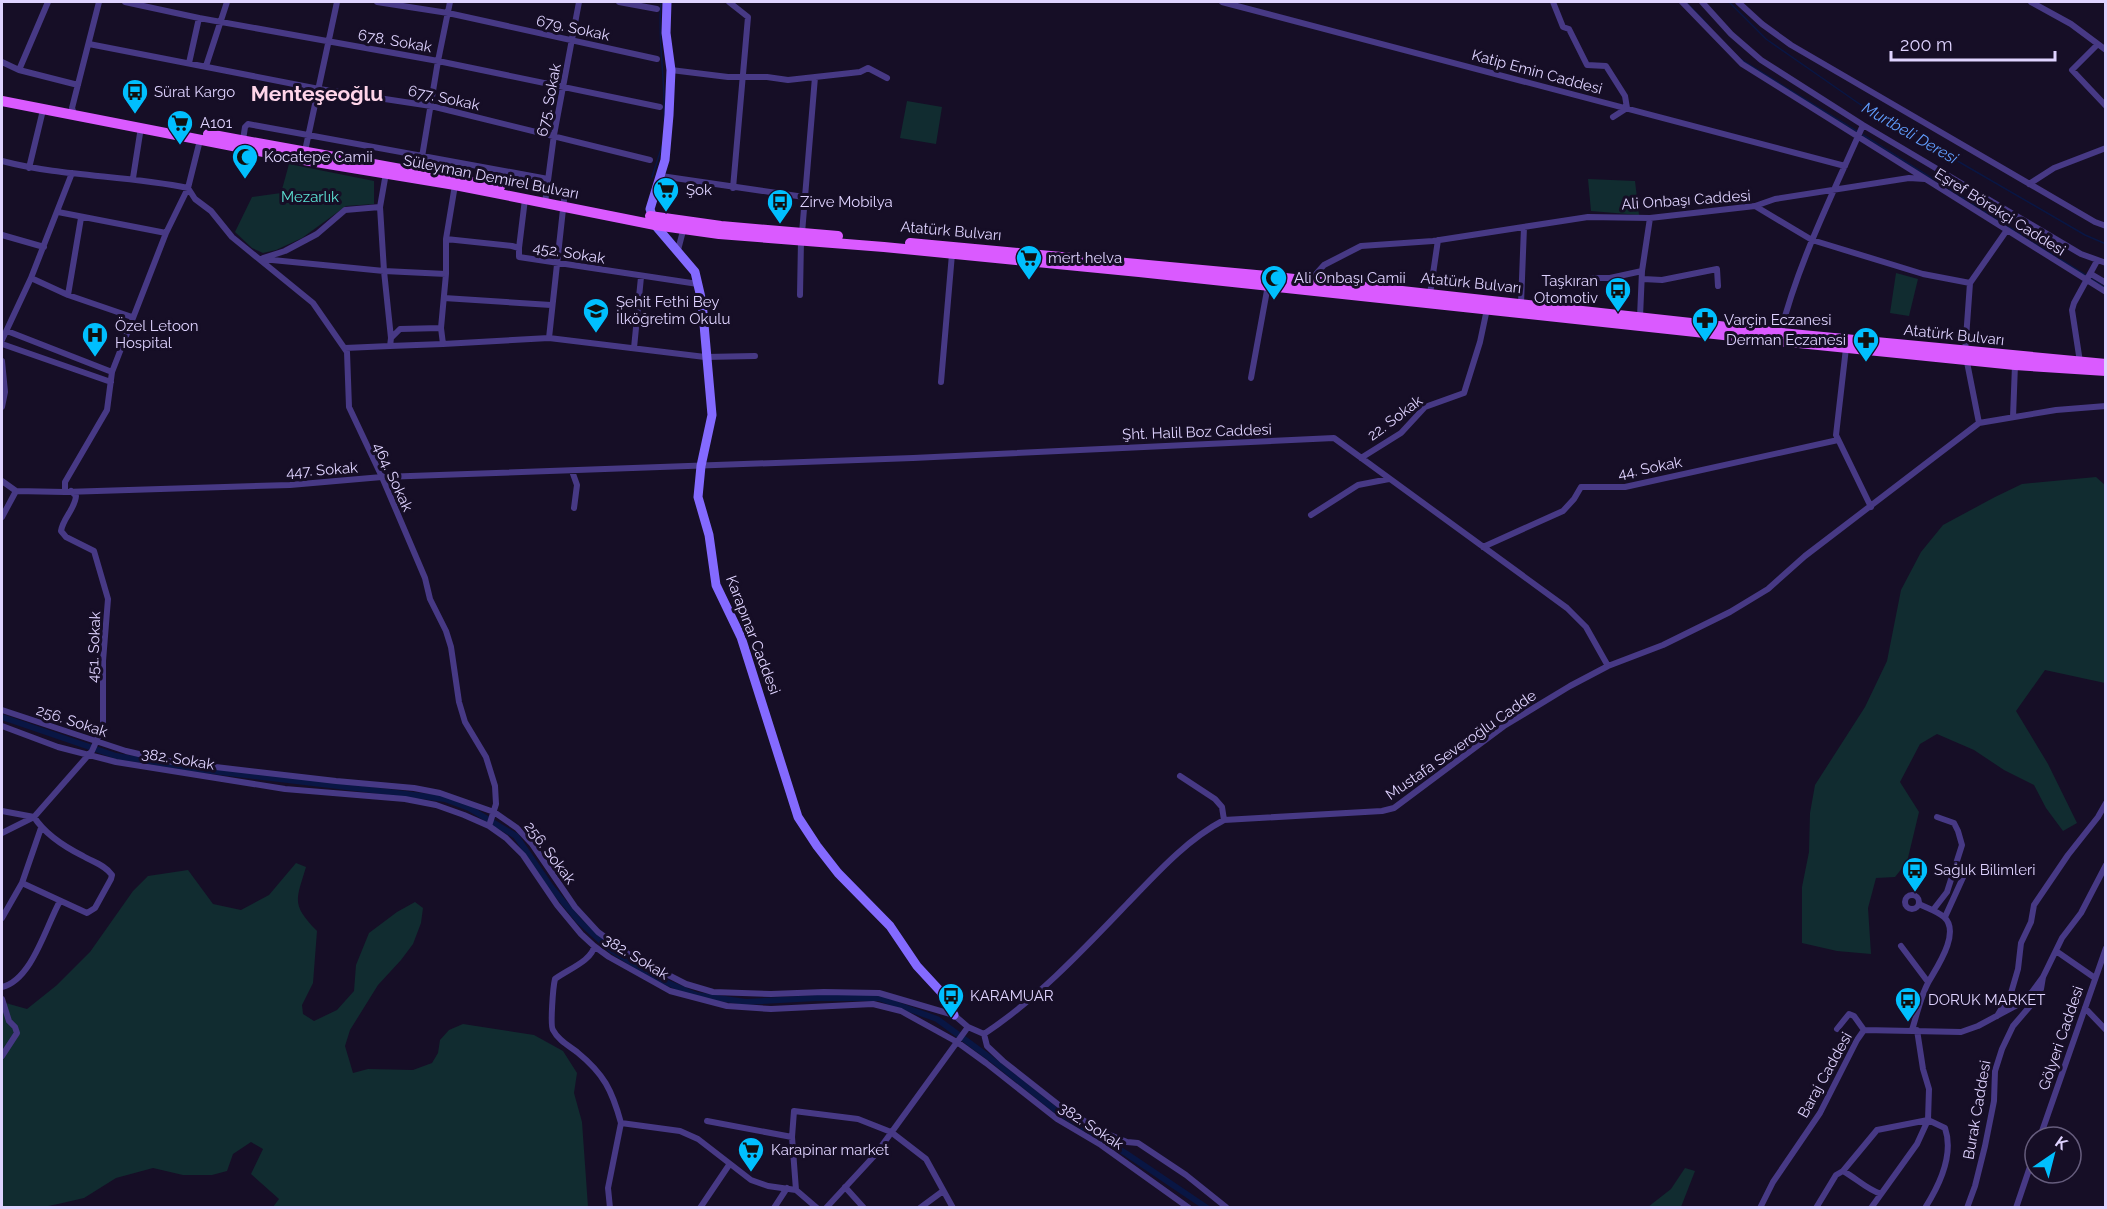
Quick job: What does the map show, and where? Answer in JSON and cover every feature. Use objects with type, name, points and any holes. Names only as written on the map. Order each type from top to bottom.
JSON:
[{"type":"main road","name":"Süleyman Demirel Bulvarı","points":[[2,95],[200,140],[386,173],[419,175],[455,185],[525,199],[545,200]]},
{"type":"main road","name":"Süleyman Demirel Bulvarı","points":[[2,101],[43,110],[73,112],[305,151],[654,221]]},
{"type":"main road","name":"Atatürk Bulvarı","points":[[654,221],[684,225],[719,234],[802,237],[1111,261],[1488,308],[1967,356],[2015,365],[2106,371]]},
{"type":"main road","name":"Atatürk Bulvarı","points":[[802,237],[1268,285],[1430,294],[1640,317],[1846,348],[2106,364]]},
{"type":"street","points":[[19,70],[48,2]]},
{"type":"street","points":[[73,112],[99,2]]},
{"type":"street","name":"678. Sokak","points":[[125,2],[199,18],[438,61],[660,107]]},
{"type":"street","points":[[206,66],[227,2]]},
{"type":"street","points":[[305,151],[337,2]]},
{"type":"street","name":"679. Sokak","points":[[377,2],[448,13],[657,59]]},
{"type":"street","points":[[419,175],[450,2]]},
{"type":"street","name":"675. Sokak","points":[[545,200],[554,135],[579,2]]},
{"type":"street","points":[[619,2],[657,9]]},
{"type":"street","points":[[654,221],[650,209],[661,176],[667,136],[671,70],[666,33],[667,2]]},
{"type":"street","points":[[729,2],[748,16],[733,188]]},
{"type":"street","name":"Katip Emin Caddesi","points":[[1222,2],[1845,166]]},
{"type":"street","points":[[1553,2],[1563,27],[1569,29],[1587,65],[1606,66],[1625,96],[1627,108],[1613,117]]},
{"type":"street","name":"Eşref Börekçi Caddesi","points":[[1682,2],[1742,64],[1860,132],[1926,179],[2007,230],[2089,277],[2106,283]]},
{"type":"street","points":[[1702,2],[1750,52],[1860,132],[2081,254],[2106,263]]},
{"type":"street","points":[[1738,2],[1762,24],[1791,45],[2029,184],[2106,226]]},
{"type":"street","points":[[2031,2],[2071,24],[2106,50]]},
{"type":"street","points":[[189,63],[199,18]]},
{"type":"street","name":"677. Sokak","points":[[89,44],[319,89],[431,106],[650,160]]},
{"type":"street","points":[[2098,44],[2072,70],[2106,106]]},
{"type":"street","points":[[2,62],[19,70],[78,85]]},
{"type":"street","points":[[671,70],[788,80],[860,72],[868,68],[887,78]]},
{"type":"street","points":[[800,295],[804,197],[815,77]]},
{"type":"street","points":[[29,168],[43,110]]},
{"type":"street","points":[[243,140],[245,127],[248,124],[548,178]]},
{"type":"street","points":[[133,178],[141,127]]},
{"type":"street","points":[[1780,337],[1787,305],[1812,240],[1860,132]]},
{"type":"street","points":[[68,491],[65,482],[107,410],[112,372],[166,233],[188,188],[200,140]]},
{"type":"street","points":[[2029,184],[2054,168],[2106,148]]},
{"type":"street","points":[[2,161],[29,168],[133,178],[188,188],[195,199],[211,211],[232,237],[313,303],[345,348],[549,338],[705,357],[755,356]]},
{"type":"street","points":[[72,173],[44,247],[2,342],[111,382]]},
{"type":"street","points":[[386,173],[380,207],[390,346]]},
{"type":"street","points":[[661,176],[804,197]]},
{"type":"street","points":[[1755,206],[1775,200],[1909,178],[1926,179]]},
{"type":"street","points":[[443,344],[441,328],[446,274],[446,240],[455,185]]},
{"type":"street","points":[[519,248],[525,199]]},
{"type":"street","points":[[549,338],[563,203]]},
{"type":"street","name":"Ali Onbaşı Caddesi","points":[[1313,286],[1316,274],[1324,265],[1361,246],[1438,240],[1588,217],[1650,218],[1755,206],[1812,240],[1923,274],[1970,283]]},
{"type":"street","points":[[260,259],[285,251],[317,234],[345,210],[380,207]]},
{"type":"street","points":[[58,212],[166,233]]},
{"type":"street","points":[[68,294],[81,218]]},
{"type":"street","points":[[1640,317],[1642,271],[1650,218]]},
{"type":"street","name":"Karapınar Caddesi","points":[[654,221],[695,272],[698,284],[702,302],[705,357],[712,415],[701,466],[698,497],[709,535],[716,585],[741,637],[798,817],[838,873],[890,926],[917,966],[941,992],[954,1015]]},
{"type":"street","points":[[678,250],[684,225]]},
{"type":"street","points":[[1521,304],[1524,227]]},
{"type":"street","points":[[2007,230],[1970,283],[1967,356],[1979,423],[2056,410],[2106,406]]},
{"type":"street","points":[[2,235],[44,247]]},
{"type":"street","name":"452. Sokak","points":[[446,240],[512,246],[519,248],[519,257],[698,284]]},
{"type":"street","points":[[1430,294],[1438,240]]},
{"type":"street","points":[[941,382],[952,254]]},
{"type":"street","points":[[260,259],[384,271],[446,274]]},
{"type":"street","points":[[2080,362],[2072,310],[2097,261]]},
{"type":"street","points":[[1643,279],[1662,280],[1717,270],[1718,286]]},
{"type":"street","points":[[1591,278],[1611,278],[1642,271]]},
{"type":"street","points":[[634,348],[641,277]]},
{"type":"street","name":"Eşref Börekçi Caddesi","points":[[2089,277],[2106,292]]},
{"type":"street","points":[[31,278],[132,317]]},
{"type":"street","points":[[1251,378],[1268,285]]},
{"type":"street","points":[[444,297],[551,306]]},
{"type":"street","name":"22. Sokak","points":[[1361,458],[1401,433],[1425,407],[1464,393],[1488,308]]},
{"type":"street","points":[[391,338],[400,329],[441,328]]},
{"type":"street","points":[[7,331],[112,372]]},
{"type":"street","name":"464. Sokak","points":[[345,348],[349,407],[382,477],[425,578],[430,599],[446,631],[465,722],[486,758],[495,786],[496,804],[489,826]]},
{"type":"street","points":[[1846,348],[1836,435],[1871,507]]},
{"type":"street","points":[[2,361],[5,392],[2,407]]},
{"type":"street","points":[[2013,417],[2015,365]]},
{"type":"street","name":"Mustafa Severoğlu Cadde","points":[[984,1034],[1026,1003],[1169,862],[1204,831],[1224,820],[1382,811],[1394,808],[1504,726],[1570,686],[1608,666],[1663,645],[1730,612],[1768,590],[1805,556],[1979,423]]},
{"type":"street","name":"Şht. Halil Boz Caddesi","points":[[701,466],[1334,438],[1573,614],[1586,627],[1608,666]]},
{"type":"street","name":"44. Sokak","points":[[1483,547],[1563,511],[1574,500],[1581,487],[1625,487],[1838,440]]},
{"type":"street","name":"447. Sokak","points":[[16,491],[290,485],[382,477],[701,466]]},
{"type":"street","points":[[572,471],[577,485],[574,508]]},
{"type":"street","points":[[1311,515],[1358,485],[1389,479]]},
{"type":"street","points":[[2,482],[16,491],[2,518]]},
{"type":"street","name":"451. Sokak","points":[[68,491],[76,496],[75,503],[61,531],[66,537],[94,551],[108,599],[103,661],[103,724],[93,748]]},
{"type":"street","name":"256. Sokak","points":[[2,710],[93,748],[126,751],[173,762],[336,782],[414,788],[440,793],[493,814],[517,828],[532,844],[576,907],[598,932],[631,956],[686,984],[713,992],[879,993],[954,1015],[966,1029],[984,1034]]},
{"type":"street","name":"382. Sokak","points":[[2,726],[58,747],[93,748],[116,762],[285,789],[415,801],[436,805],[489,826],[507,838],[523,855],[557,905],[594,946],[669,991],[727,1006],[771,1009],[873,1004],[901,1011],[957,1042],[1057,1119],[1107,1149],[1189,1208]]},
{"type":"street","points":[[2,833],[34,817],[93,748]]},
{"type":"street","points":[[1180,776],[1215,799],[1222,807],[1224,820]]},
{"type":"street","points":[[1996,1017],[2011,993],[2018,969],[2021,943],[2031,922],[2034,905],[2106,803]]},
{"type":"street","points":[[2,811],[34,817],[41,828],[82,856],[108,869],[112,875],[92,911],[87,913],[22,883]]},
{"type":"street","points":[[1933,910],[1947,892],[1962,845],[1954,823],[1937,817]]},
{"type":"street","points":[[2,918],[22,883],[41,828]]},
{"type":"street","name":"Burak Caddesi","points":[[1967,1208],[1985,1146],[1994,1101],[1995,1071],[2002,1049],[2013,1026],[2041,990],[2043,977],[2055,951],[2081,913],[2106,865]]},
{"type":"street","points":[[1945,917],[1965,873]]},
{"type":"street","points":[[2,987],[15,981],[28,964],[60,901]]},
{"type":"street","points":[[1871,1208],[1917,1144],[1928,1120],[1929,1089],[1914,1030],[1928,982],[1945,955],[1949,924],[1945,917],[1919,904]]},
{"type":"street","points":[[1901,945],[1928,982]]},
{"type":"street","points":[[594,946],[590,957],[555,979],[551,1028],[558,1038],[593,1065],[606,1081],[615,1101],[621,1123],[608,1188],[610,1208]]},
{"type":"street","name":"Gölyeri Caddesi","points":[[2044,1125],[2106,948]]},
{"type":"street","points":[[2055,951],[2095,978]]},
{"type":"street","name":"Baraj Caddesi","points":[[1760,1208],[1773,1182],[1820,1113],[1864,1030],[1961,1032],[1978,1026],[2017,1005],[2032,992],[2043,977]]},
{"type":"street","points":[[2,999],[9,1021],[16,1033],[2,1056]]},
{"type":"street","points":[[2085,1008],[2106,1030]]},
{"type":"street","points":[[1836,1029],[1849,1014],[1854,1016],[1864,1030]]},
{"type":"street","points":[[826,1208],[875,1155],[966,1029]]},
{"type":"street","points":[[984,1034],[987,1046],[1003,1061],[1064,1108],[1105,1133],[1127,1142],[1138,1143],[1186,1175],[1226,1207]]},
{"type":"street","points":[[796,1190],[792,1137],[794,1111],[858,1119],[891,1132],[926,1160],[953,1208]]},
{"type":"street","points":[[1816,1208],[1836,1175],[1843,1171],[1877,1130],[1928,1120],[1945,1128],[1948,1138],[1946,1161],[1940,1179],[1925,1208]]},
{"type":"street","points":[[707,1122],[792,1137]]},
{"type":"street","points":[[621,1123],[680,1131],[698,1139],[758,1184],[796,1190],[817,1208]]},
{"type":"street","points":[[700,1208],[729,1164]]},
{"type":"street","points":[[1843,1171],[1858,1179],[1870,1190],[1881,1194]]},
{"type":"street","points":[[2016,1208],[2024,1185]]},
{"type":"street","points":[[845,1187],[864,1208]]},
{"type":"street","points":[[774,1208],[787,1188]]},
{"type":"street","points":[[920,1208],[943,1191]]},
{"type":"green space","points":[[907,101],[942,107],[936,144],[900,138]]},
{"type":"green space","name":"Mezarlık","points":[[289,164],[374,181],[374,204],[346,206],[302,238],[276,250],[263,253],[252,248],[235,232],[252,197],[281,193]]},
{"type":"green space","points":[[1588,179],[1635,181],[1639,215],[1591,211]]},
{"type":"green space","points":[[1896,273],[1918,279],[1909,316],[1890,313]]},
{"type":"green space","points":[[2096,477],[2106,486],[2105,683],[2045,670],[2016,711],[2048,764],[2077,823],[2063,831],[2046,808],[2034,785],[2004,770],[1974,750],[1937,734],[1920,744],[1900,782],[1919,812],[1907,862],[1895,877],[1876,878],[1868,908],[1871,954],[1837,951],[1802,943],[1802,887],[1809,852],[1810,813],[1815,785],[1865,707],[1887,661],[1901,590],[1921,552],[1943,525],[2022,484]]},
{"type":"green space","points":[[296,863],[306,867],[298,895],[299,908],[317,931],[313,983],[302,1005],[303,1014],[314,1021],[337,1010],[354,991],[356,965],[369,933],[415,902],[423,908],[421,923],[413,944],[378,985],[350,1030],[345,1046],[353,1073],[368,1069],[413,1070],[432,1063],[438,1053],[440,1040],[449,1030],[463,1024],[534,1035],[563,1051],[577,1073],[574,1093],[582,1122],[588,1207],[273,1207],[279,1199],[251,1174],[263,1149],[251,1142],[233,1154],[227,1171],[212,1175],[183,1175],[153,1168],[116,1178],[84,1198],[43,1207],[2,1208],[2,1002],[27,1009],[57,985],[90,952],[133,891],[148,876],[188,870],[213,904],[241,910],[269,895]]},
{"type":"green space","points":[[1685,1168],[1695,1171],[1681,1207],[1648,1207],[1671,1189]]},
{"type":"waterway","points":[[661,2],[664,120]]},
{"type":"waterway","points":[[1686,2],[1708,25]]},
{"type":"waterway","name":"Murtbeli Deresi","points":[[1729,2],[1766,39],[1861,105],[2085,235],[2106,244]]},
{"type":"waterway","points":[[1740,59],[1858,132]]},
{"type":"waterway","points":[[1863,135],[2087,276]]},
{"type":"waterway","points":[[652,177],[662,146]]},
{"type":"waterway","points":[[2091,279],[2106,288]]},
{"type":"waterway","points":[[2,717],[116,756],[203,770],[445,799],[469,808],[516,836],[551,887],[579,921],[611,950],[654,977],[696,995],[746,1002],[816,998],[879,998],[937,1019],[1058,1112],[1127,1154],[1207,1208]]},
{"type":"place","name":"Sürat Kargo","points":[[135,115]]},
{"type":"place","name":"A101","points":[[180,146]]},
{"type":"place","name":"Kocatepe Camii","points":[[245,180]]},
{"type":"place","name":"Şok","points":[[666,213]]},
{"type":"place","name":"Zirve Mobilya","points":[[780,225]]},
{"type":"place","name":"mert helva","points":[[1029,281]]},
{"type":"place","name":"Ali Onbaşı Camii","points":[[1274,301]]},
{"type":"place","name":"Taşkıran Otomotiv","points":[[1618,313]]},
{"type":"place","name":"Şehit Fethi Bey İlköğretim Okulu","points":[[596,334]]},
{"type":"place","name":"Varçin Eczanesi","points":[[1705,343]]},
{"type":"place","name":"Özel Letoon Hospital","points":[[95,358]]},
{"type":"place","name":"Derman Eczanesi","points":[[1866,363]]},
{"type":"place","name":"Sağlık Bilimleri","points":[[1915,893]]},
{"type":"place","name":"KARAMUAR","points":[[951,1019]]},
{"type":"place","name":"DORUK MARKET","points":[[1908,1023]]},
{"type":"place","name":"Karapinar market","points":[[751,1173]]},
{"type":"district","name":"Menteşeoğlu","points":[[317,93]]}]
